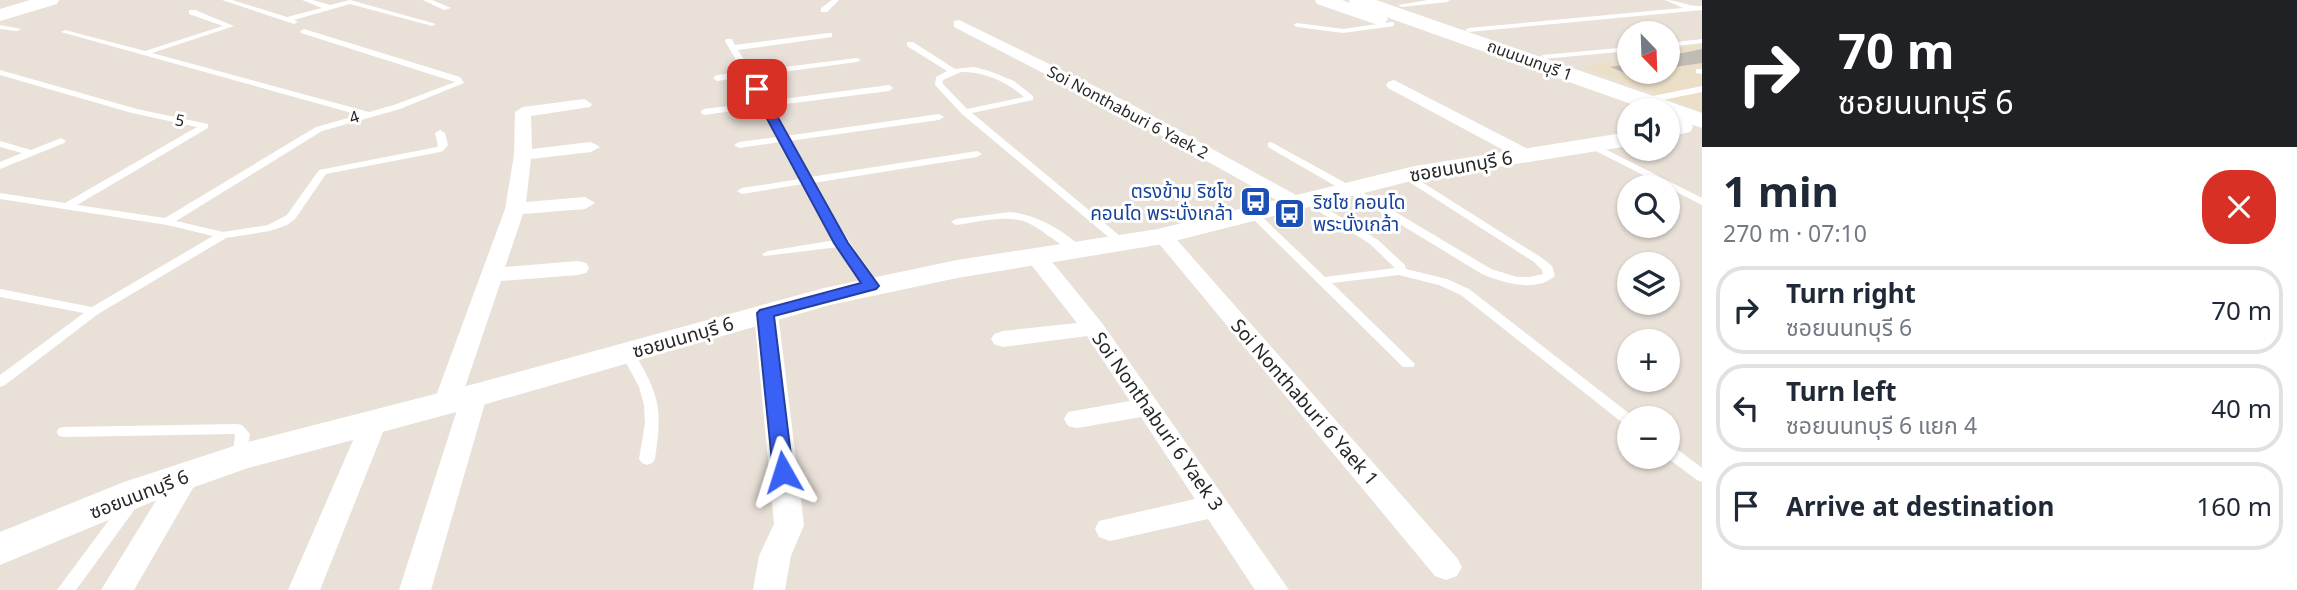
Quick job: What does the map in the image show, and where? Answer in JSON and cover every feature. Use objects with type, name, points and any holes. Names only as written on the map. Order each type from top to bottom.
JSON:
[{"type":"main road","points":[[0,6],[15,0]]},
{"type":"main road","points":[[0,6],[32,0]]},
{"type":"main road","points":[[0,15],[49,0]]},
{"type":"main road","name":"ถนนนนทบุรี 1","points":[[1324,0],[1394,10],[1589,92],[1617,100]]},
{"type":"main road","points":[[1356,2],[1589,92]]},
{"type":"main road","name":"ถนนนนทบุรี 1","points":[[1356,2],[1394,10],[1628,98]]},
{"type":"main road","points":[[1394,10],[1469,30],[1544,57],[1636,98]]},
{"type":"street","name":"Soi Nonthaburi 6 Yaek 2","points":[[958,24],[1302,201]]},
{"type":"street","points":[[1394,85],[1526,155]]},
{"type":"street","points":[[415,590],[460,400],[515,209],[523,155],[523,112],[584,104]]},
{"type":"street","name":"ซอยนนทบุรี 6","points":[[0,549],[138,492],[240,457],[460,400],[871,286],[1163,236],[1405,176],[1617,141]]},
{"type":"street","points":[[523,155],[592,147]]},
{"type":"street","points":[[515,209],[585,203]]},
{"type":"street","name":"Soi Nonthaburi 6 Yaek 1","points":[[1163,236],[1446,567]]},
{"type":"street","name":"Soi Nonthaburi 6 Yaek 3","points":[[1037,257],[1094,328],[1273,590]]},
{"type":"street","points":[[494,275],[579,268]]},
{"type":"street","points":[[766,313],[789,525],[778,543],[771,568],[769,590]]},
{"type":"street","points":[[1003,339],[1094,328]]},
{"type":"street","points":[[1077,419],[1149,407]]},
{"type":"street","points":[[304,590],[374,422]]},
{"type":"street","points":[[117,590],[186,476]]},
{"type":"street","points":[[1110,529],[1216,506]]},
{"type":"lane","points":[[225,0],[291,20],[354,3],[432,24]]},
{"type":"lane","points":[[305,0],[330,8]]},
{"type":"lane","points":[[426,0],[447,8]]},
{"type":"lane","points":[[824,10],[836,0]]},
{"type":"lane","points":[[1297,25],[1343,31],[1394,10],[1447,0]]},
{"type":"lane","points":[[1668,0],[1699,10]]},
{"type":"lane","points":[[1469,30],[1699,10]]},
{"type":"lane","points":[[148,52],[230,26],[192,12]]},
{"type":"lane","points":[[0,27],[17,29]]},
{"type":"lane","name":"4","points":[[167,222],[319,129],[397,107],[460,83],[457,79],[304,31]]},
{"type":"lane","points":[[65,32],[148,52],[366,114]]},
{"type":"lane","points":[[829,35],[731,45],[786,139],[841,243],[871,286]]},
{"type":"lane","points":[[1680,44],[1702,41]]},
{"type":"lane","points":[[910,44],[956,72]]},
{"type":"lane","points":[[1544,57],[1617,50]]},
{"type":"lane","points":[[717,78],[857,60]]},
{"type":"lane","points":[[965,112],[1030,98],[985,70],[956,72],[939,79],[939,85],[965,112],[1122,243]]},
{"type":"lane","name":"5","points":[[0,72],[61,87],[135,111],[205,126],[66,206]]},
{"type":"lane","points":[[704,112],[889,88]]},
{"type":"lane","points":[[1680,112],[1702,89]]},
{"type":"lane","points":[[739,145],[939,117]]},
{"type":"lane","points":[[0,196],[167,222],[223,235],[270,228],[283,223],[291,217],[323,172],[440,149],[443,145],[440,133]]},
{"type":"lane","points":[[0,166],[61,141]]},
{"type":"lane","points":[[0,144],[31,153]]},
{"type":"lane","points":[[1271,145],[1350,188],[1497,275],[1528,282],[1538,282],[1549,276],[1548,268],[1538,260],[1405,176]]},
{"type":"lane","points":[[1593,146],[1702,202]]},
{"type":"lane","points":[[743,191],[977,154]]},
{"type":"lane","points":[[1302,201],[1389,254],[1401,267],[1399,271]]},
{"type":"lane","points":[[1252,213],[1408,364]]},
{"type":"lane","points":[[956,222],[1005,214],[1024,215],[1036,220],[1078,250]]},
{"type":"lane","points":[[0,382],[94,311],[223,235]]},
{"type":"lane","points":[[768,254],[841,243]]},
{"type":"lane","points":[[1322,281],[1399,271],[1443,282],[1465,292],[1617,411]]},
{"type":"lane","points":[[0,293],[94,311]]},
{"type":"lane","points":[[628,352],[634,370],[646,385],[652,406],[653,424],[647,459]]},
{"type":"lane","points":[[64,432],[237,429],[243,434],[240,457]]},
{"type":"lane","points":[[1680,460],[1702,477]]},
{"type":"lane","points":[[66,590],[138,492]]},
{"type":"shaded area","points":[[1702,44],[1702,112],[1680,104],[1680,98],[1665,98],[1628,84],[1680,84],[1680,48]]},
{"type":"shaded area","points":[[1617,60],[1617,80],[1583,67]]},
{"type":"building","points":[[1702,49],[1702,63],[1680,66],[1680,54]]},
{"type":"place","name":"ตรงข้าม ริซโซ คอนโด พระนั่งเกล้า","points":[[1256,202]]},
{"type":"place","name":"ริซโซ คอนโด พระนั่งเกล้า","points":[[1290,213]]},
{"type":"route","points":[[757,89],[841,243],[871,286],[766,313],[783,472]]}]
